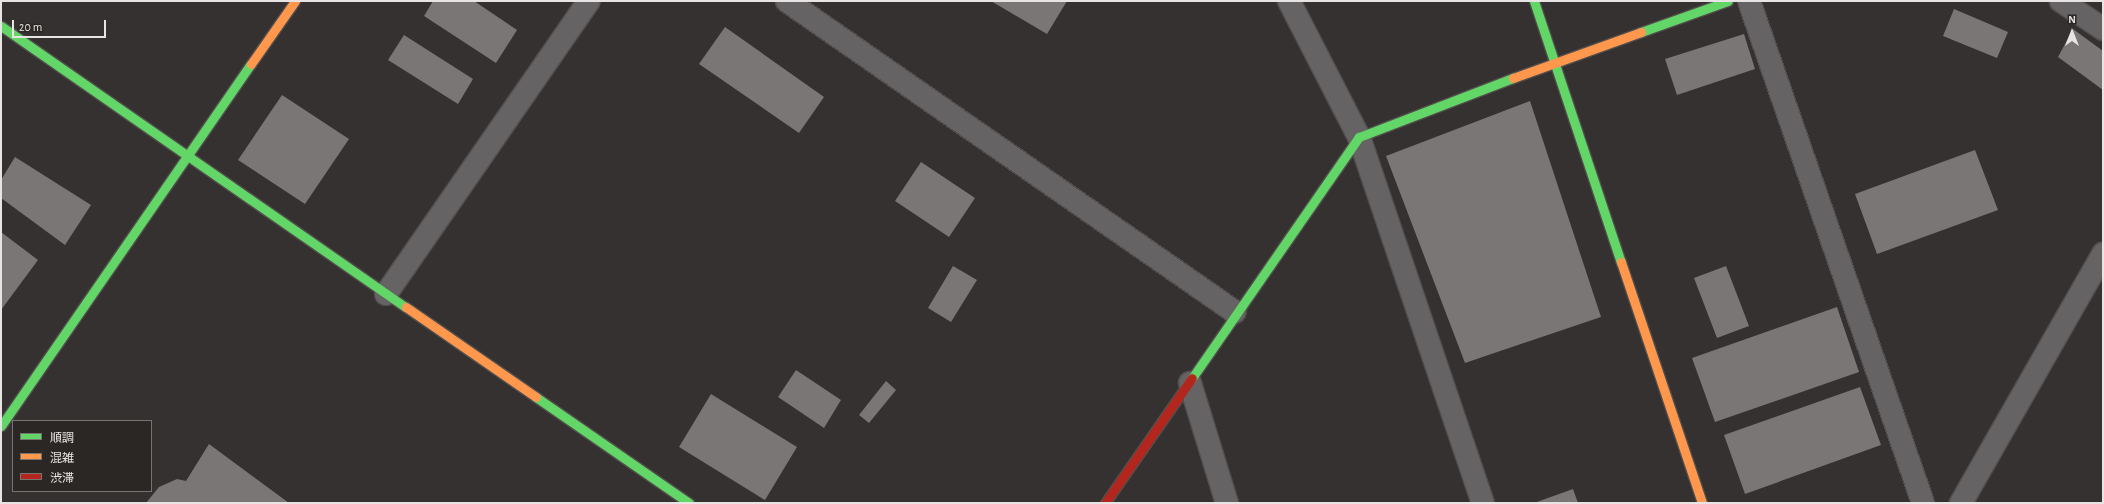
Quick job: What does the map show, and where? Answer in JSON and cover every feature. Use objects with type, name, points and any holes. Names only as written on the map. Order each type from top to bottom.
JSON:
[{"type":"street","points":[[1,426],[296,1]]},
{"type":"street","points":[[386,294],[589,1]]},
{"type":"street","points":[[787,1],[1235,312]]},
{"type":"street","points":[[1289,1],[1359,137],[1483,503]]},
{"type":"street","points":[[1534,1],[1557,61],[1702,503]]},
{"type":"street","points":[[1105,503],[1190,383],[1235,312],[1359,137],[1557,61],[1728,1]]},
{"type":"street","points":[[1749,1],[1923,503]]},
{"type":"street","points":[[2061,1],[2087,8],[2103,30]]},
{"type":"street","points":[[1,26],[188,158],[689,503]]},
{"type":"street","points":[[1960,503],[2103,256]]},
{"type":"street","points":[[1190,383],[1228,503]]},
{"type":"building","points":[[433,1],[474,1],[517,30],[496,63],[424,16]]},
{"type":"building","points":[[991,1],[1067,1],[1047,34]]},
{"type":"building","points":[[1954,9],[2008,32],[1997,58],[1943,36]]},
{"type":"building","points":[[725,27],[824,97],[799,133],[699,64]]},
{"type":"building","points":[[2073,29],[2103,51],[2103,90],[2058,57]]},
{"type":"building","points":[[1744,34],[1755,69],[1677,95],[1665,59]]},
{"type":"building","points":[[404,35],[473,79],[458,104],[388,60]]},
{"type":"building","points":[[282,95],[349,139],[305,204],[238,160]]},
{"type":"building","points":[[1530,101],[1601,317],[1465,363],[1386,156]]},
{"type":"building","points":[[1975,150],[1998,210],[1877,254],[1855,194]]},
{"type":"building","points":[[15,157],[91,205],[65,245],[1,198],[1,180]]},
{"type":"building","points":[[921,162],[975,198],[949,237],[895,201]]},
{"type":"building","points":[[1,232],[38,260],[1,310]]},
{"type":"building","points":[[953,266],[977,280],[951,322],[928,308]]},
{"type":"building","points":[[1726,266],[1749,326],[1717,338],[1694,278]]},
{"type":"building","points":[[1837,307],[1859,372],[1715,422],[1692,358]]},
{"type":"building","points":[[796,370],[841,400],[824,428],[778,397]]},
{"type":"building","points":[[886,381],[896,390],[869,423],[859,415]]},
{"type":"building","points":[[1860,387],[1881,445],[1745,494],[1724,435]]},
{"type":"building","points":[[711,394],[797,447],[765,500],[679,447]]},
{"type":"building","points":[[209,444],[289,503],[146,503],[159,487],[177,479],[186,481]]},
{"type":"building","points":[[1573,489],[1578,503],[1534,503]]},
{"type":"traffic: fast","points":[[1534,1],[1621,262]]},
{"type":"traffic: fast","points":[[1641,32],[1728,1]]},
{"type":"traffic: fast","points":[[1,26],[406,307]]},
{"type":"traffic: fast","points":[[1,426],[251,64]]},
{"type":"traffic: fast","points":[[1192,378],[1359,137],[1513,78]]},
{"type":"traffic: fast","points":[[536,397],[689,503]]},
{"type":"traffic: slow","points":[[251,64],[295,1]]},
{"type":"traffic: slow","points":[[1513,78],[1641,32]]},
{"type":"traffic: slow","points":[[1621,262],[1702,503]]},
{"type":"traffic: slow","points":[[406,307],[536,397]]},
{"type":"traffic: jam","points":[[1105,503],[1192,378]]}]
